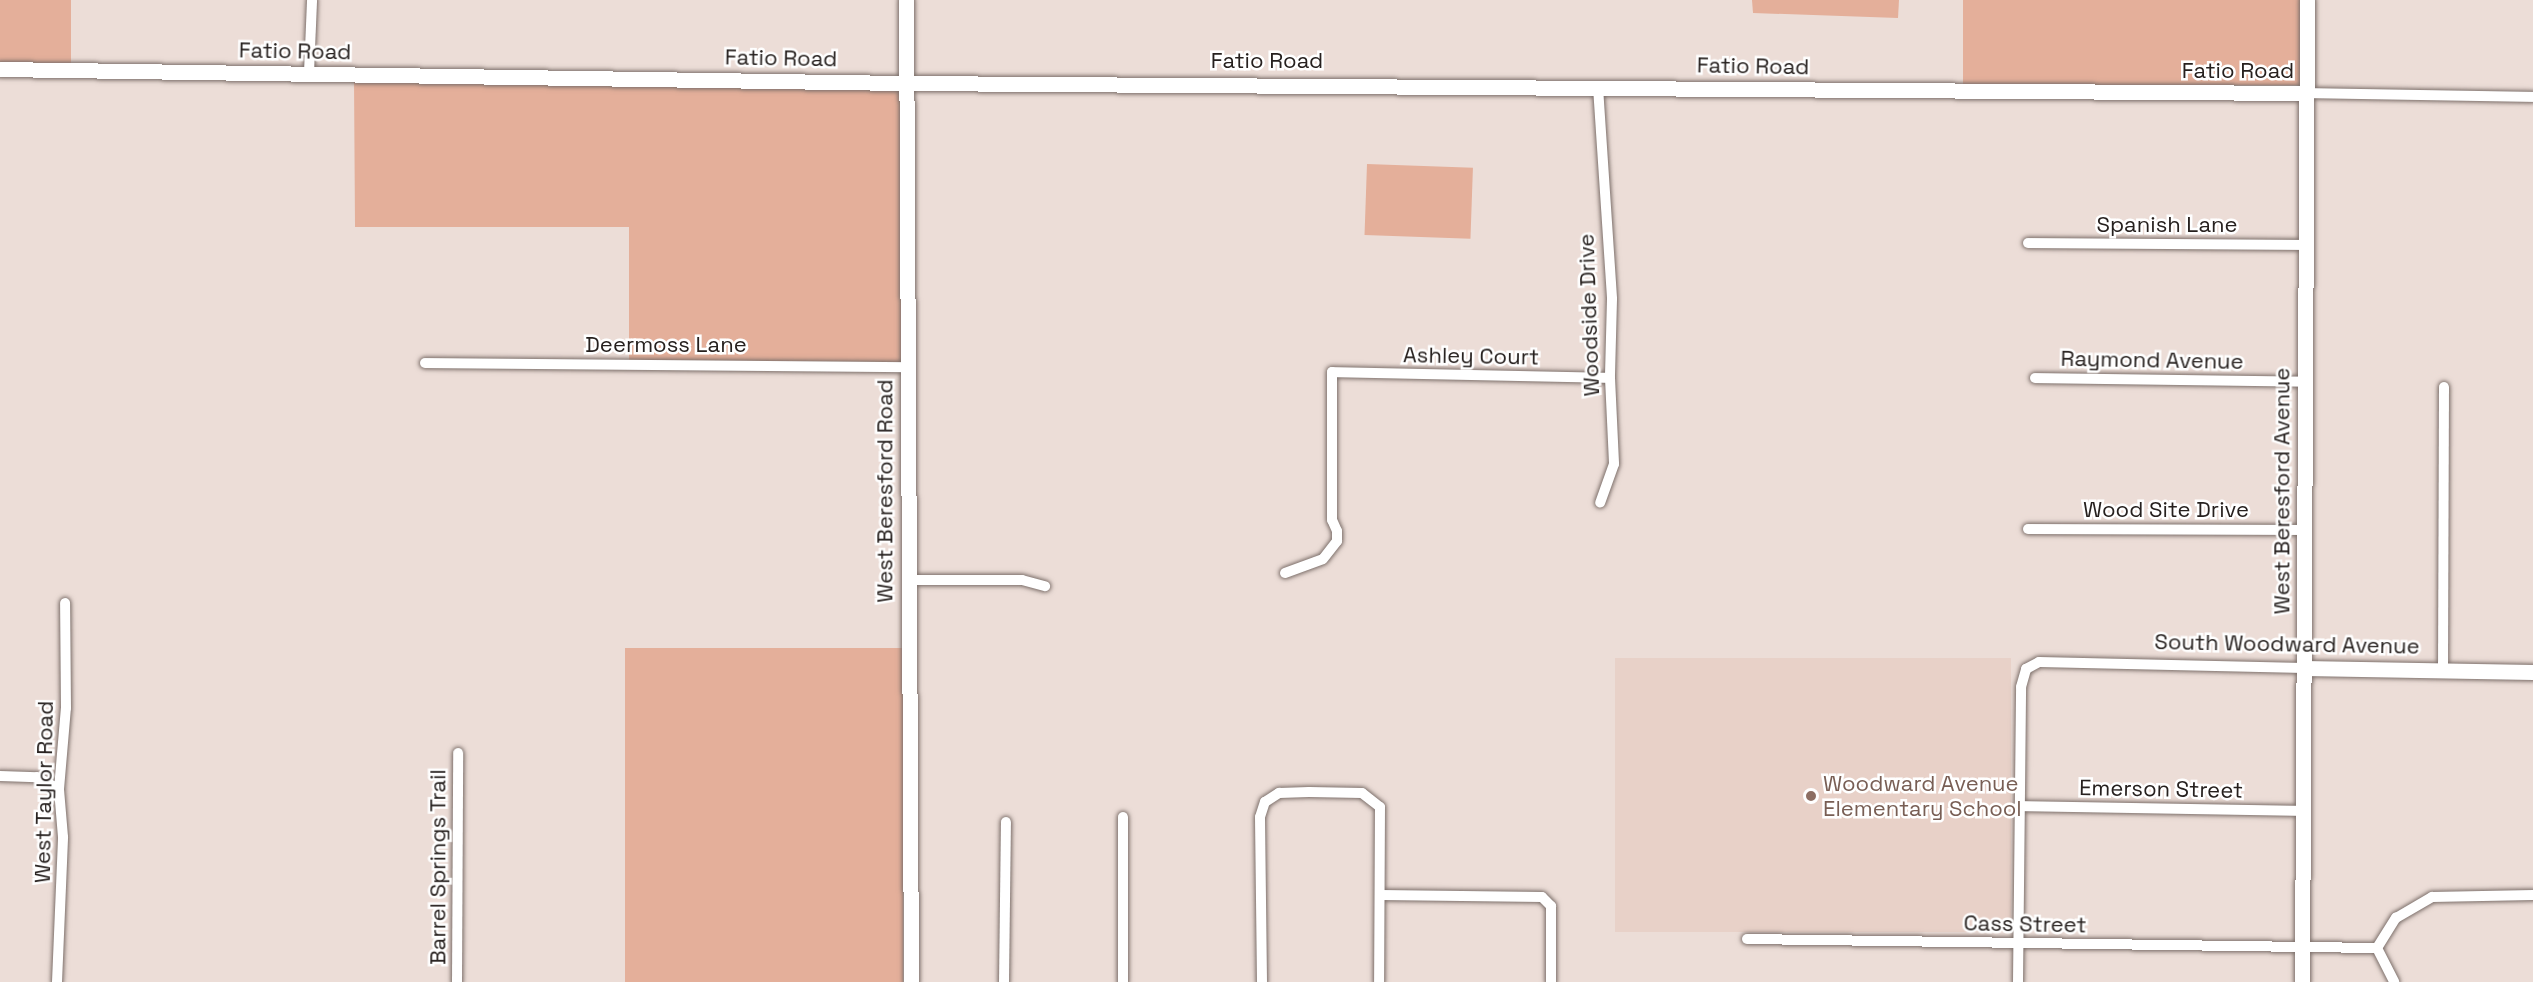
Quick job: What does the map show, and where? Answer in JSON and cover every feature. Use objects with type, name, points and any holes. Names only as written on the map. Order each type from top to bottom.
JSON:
[{"type":"street","points":[[309,73],[312,0]]},
{"type":"street","name":"West Beresford Road","points":[[906,0],[911,982]]},
{"type":"street","name":"West Beresford Avenue","points":[[2302,982],[2307,0]]},
{"type":"street","name":"Fatio Road","points":[[0,69],[906,82],[2307,93],[2533,98]]},
{"type":"street","name":"Woodside Drive","points":[[1598,87],[1612,299],[1610,378],[1614,464],[1599,503]]},
{"type":"street","name":"Spanish Lane","points":[[2028,243],[2306,245]]},
{"type":"street","name":"Deermoss Lane","points":[[425,363],[907,367]]},
{"type":"street","name":"Ashley Court","points":[[1285,573],[1323,559],[1336,541],[1337,531],[1332,520],[1332,372],[1610,378]]},
{"type":"street","name":"Raymond Avenue","points":[[2035,378],[2305,382]]},
{"type":"street","points":[[2442,671],[2444,387]]},
{"type":"street","name":"Wood Site Drive","points":[[2028,529],[2304,530]]},
{"type":"street","points":[[908,580],[1022,580],[1045,586]]},
{"type":"street","name":"West Taylor Road","points":[[57,982],[63,837],[59,789],[66,708],[65,603]]},
{"type":"street","name":"South Woodward Avenue","points":[[2019,806],[2021,687],[2026,669],[2039,662],[2533,672]]},
{"type":"street","name":"Barrel Springs Trail","points":[[457,982],[458,753]]},
{"type":"street","points":[[0,776],[37,777],[59,789]]},
{"type":"street","points":[[1262,982],[1260,817],[1265,802],[1279,793],[1362,793],[1372,797],[1380,807],[1379,982]]},
{"type":"street","points":[[2018,982],[2019,806]]},
{"type":"street","name":"Emerson Street","points":[[2019,806],[2303,811]]},
{"type":"street","points":[[1123,817],[1123,982]]},
{"type":"street","points":[[1004,982],[1006,822]]},
{"type":"street","points":[[2394,982],[2377,948],[2396,918],[2418,903],[2460,894],[2533,895]]},
{"type":"street","points":[[1381,895],[1542,897],[1551,906],[1551,982]]},
{"type":"street","name":"Cass Street","points":[[1747,939],[2377,948]]},
{"type":"shaded area","points":[[0,0],[71,0],[71,63],[0,63]]},
{"type":"shaded area","points":[[1752,0],[1899,0],[1898,18],[1753,13]]},
{"type":"shaded area","points":[[1963,0],[2302,0],[2302,85],[1963,85]]},
{"type":"shaded area","points":[[354,80],[900,87],[902,362],[629,360],[629,227],[355,227]]},
{"type":"shaded area","points":[[1367,164],[1473,168],[1470,239],[1365,235]]},
{"type":"shaded area","points":[[625,648],[903,648],[903,982],[625,982]]},
{"type":"shaded area","name":"Woodward Avenue Elementary School","points":[[1615,658],[2011,658],[2011,932],[1615,932]]},
{"type":"place","name":"Woodward Avenue Elementary School","points":[[1811,796]]}]
